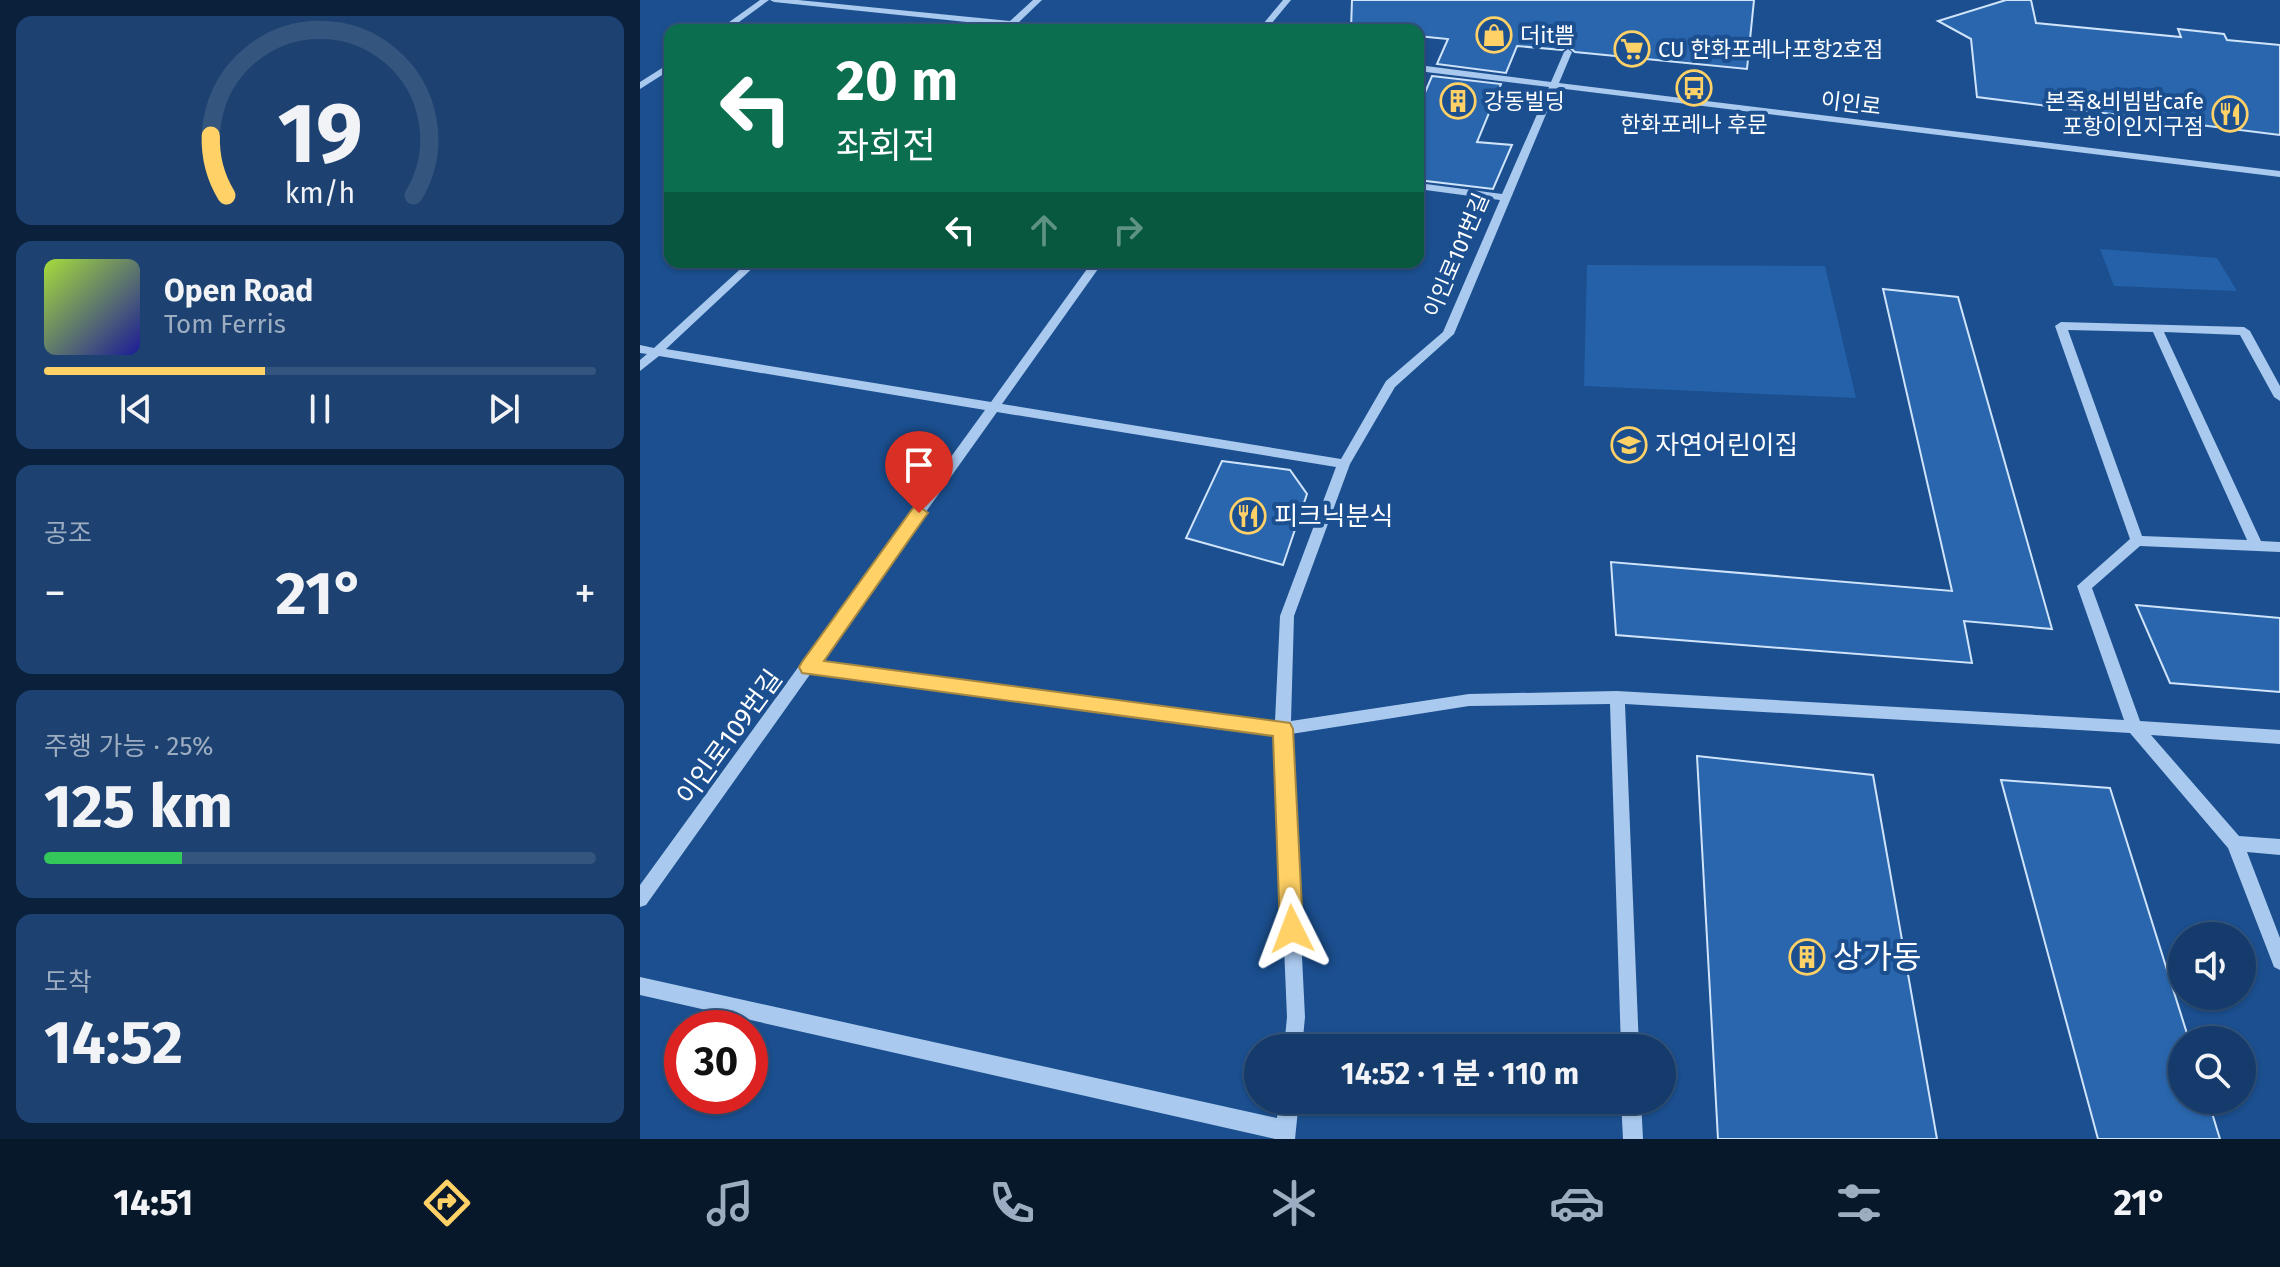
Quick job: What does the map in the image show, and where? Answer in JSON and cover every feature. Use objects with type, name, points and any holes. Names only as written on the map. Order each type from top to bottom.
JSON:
[{"type":"street","points":[[731,24],[765,0]]},
{"type":"street","points":[[774,0],[982,24]]},
{"type":"street","points":[[1011,24],[1038,0]]},
{"type":"street","points":[[1267,24],[1287,0]]},
{"type":"street","name":"이인로101번길","points":[[1283,729],[1287,616],[1344,464],[1390,384],[1448,334],[1568,52]]},
{"type":"street","name":"이인로","points":[[1424,69],[2280,174]]},
{"type":"street","points":[[640,86],[664,70]]},
{"type":"street","points":[[1424,187],[1507,198]]},
{"type":"street","points":[[640,367],[748,268]]},
{"type":"street","name":"이인로109번길","points":[[640,899],[1094,268]]},
{"type":"street","points":[[2137,541],[2061,326],[2244,331],[2280,397]]},
{"type":"street","points":[[2157,329],[2256,546]]},
{"type":"street","points":[[640,349],[1344,464]]},
{"type":"street","points":[[2280,547],[2137,541],[2084,586],[2134,727],[2235,843],[2280,961]]},
{"type":"street","points":[[809,667],[1283,729],[1469,700],[1617,697],[2280,737]]},
{"type":"street","points":[[1617,697],[1629,1034]]},
{"type":"street","points":[[1283,729],[1294,1034]]},
{"type":"street","points":[[2235,843],[2280,847]]},
{"type":"street","points":[[640,986],[1286,1135],[1288,1114]]},
{"type":"street","points":[[1632,1114],[1633,1139]]},
{"type":"shaded area","points":[[2100,249],[2217,258],[2237,291],[2114,286]]},
{"type":"shaded area","points":[[1587,265],[1825,266],[1856,398],[1584,386]]},
{"type":"building","points":[[1352,0],[1754,0],[1747,69],[1575,52],[1568,46],[1562,50],[1517,46],[1506,73],[1437,64],[1448,39],[1424,37],[1424,24],[1351,24]]},
{"type":"building","points":[[2006,0],[2031,0],[2036,23],[2181,37],[2178,29],[2224,34],[2227,40],[2280,45],[2280,135],[1977,97],[1971,39],[1938,21]]},
{"type":"building","points":[[1432,76],[1501,84],[1477,142],[1512,145],[1493,189],[1424,181],[1424,95]]},
{"type":"building","points":[[1883,289],[1958,297],[2052,629],[1964,621],[1972,663],[1616,635],[1611,562],[1952,591]]},
{"type":"building","name":"피크닉분식","points":[[1222,461],[1290,470],[1307,494],[1283,565],[1186,538]]},
{"type":"building","points":[[2136,605],[2280,618],[2280,692],[2170,683]]},
{"type":"building","name":"상가동","points":[[1697,756],[1873,775],[1937,1139],[1718,1139]]},
{"type":"building","points":[[2001,780],[2110,788],[2168,973],[2168,1010],[2180,1010],[2185,1026],[2168,1026],[2168,1114],[2212,1114],[2220,1139],[2098,1139]]},
{"type":"place","name":"더it쁨","points":[[1494,35]]},
{"type":"place","name":"CU 한화포레나포항2호점","points":[[1632,49]]},
{"type":"place","name":"한화포레나 후문","points":[[1694,88]]},
{"type":"place","name":"강동빌딩","points":[[1458,101]]},
{"type":"place","name":"본죽&비빔밥cafe 포항이인지구점","points":[[2230,114]]},
{"type":"place","name":"자연어린이집","points":[[1629,445]]},
{"type":"place","name":"피크닉분식","points":[[1248,516]]},
{"type":"place","name":"상가동","points":[[1807,957]]},
{"type":"route","points":[[919,513],[809,667],[1283,729],[1292,929]]}]
